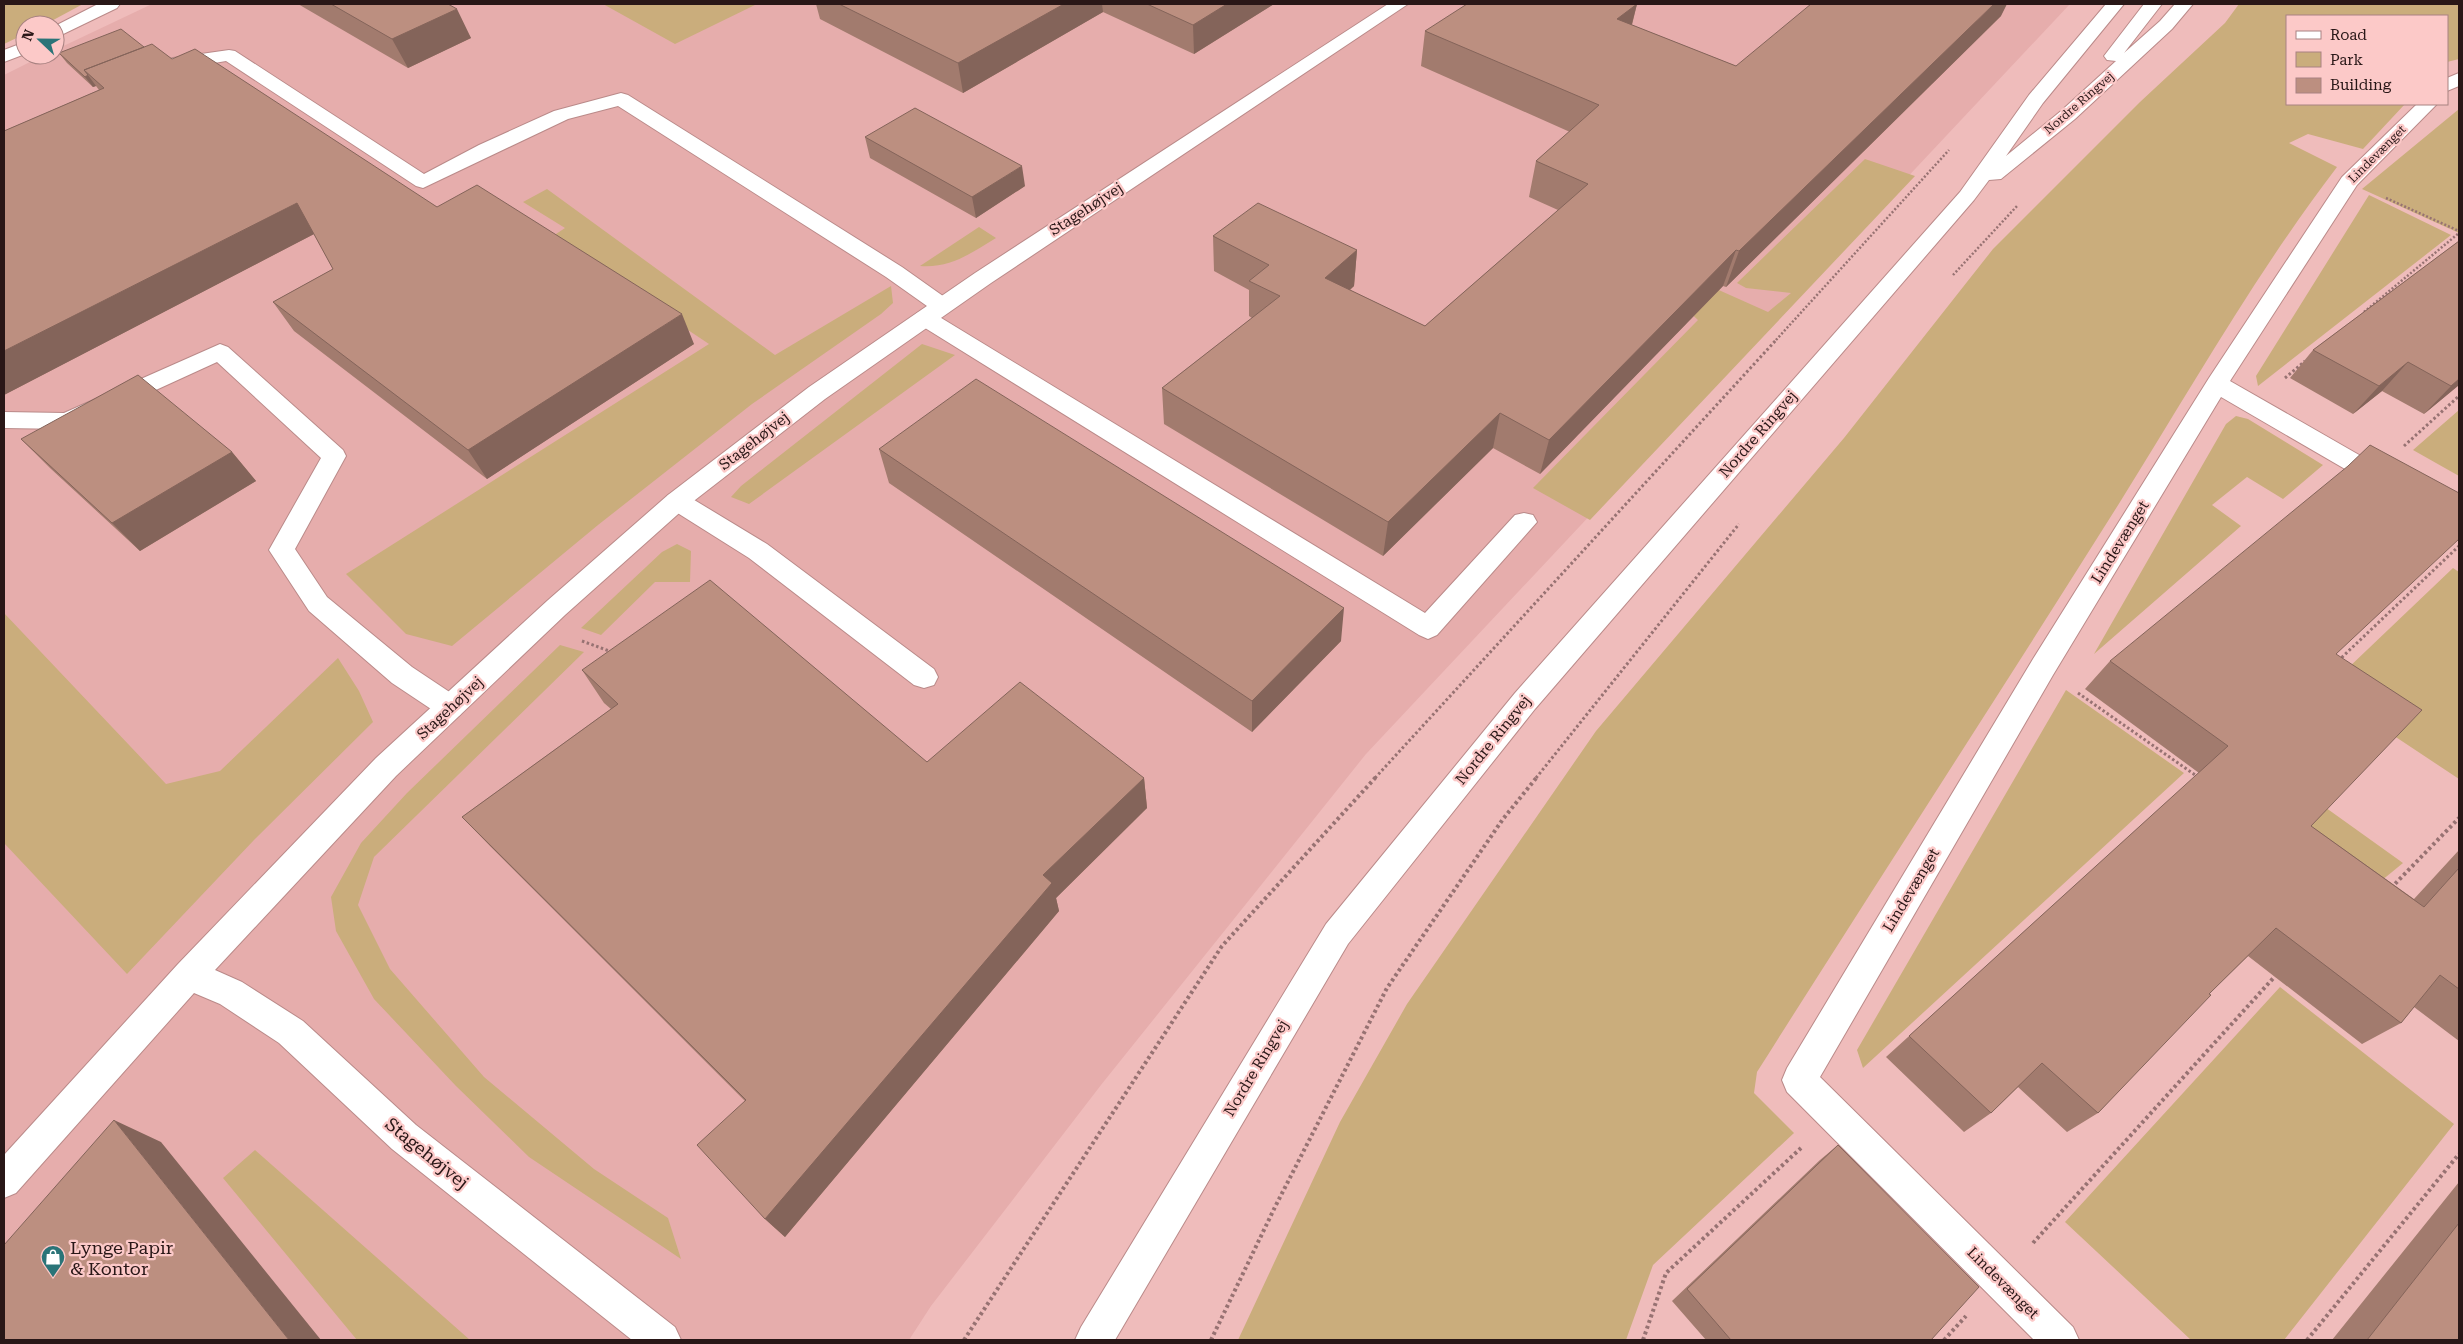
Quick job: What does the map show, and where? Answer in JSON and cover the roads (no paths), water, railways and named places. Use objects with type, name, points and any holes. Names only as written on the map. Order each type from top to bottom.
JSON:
[{"type":"street","points":[[65,28],[111,4]]},
{"type":"street","name":"Stagehøjvej","points":[[4,1181],[189,975],[386,767],[556,608],[677,501],[817,393],[933,312],[1398,4]]},
{"type":"street","name":"Nordre Ringvej","points":[[1094,1340],[1337,934],[1525,700],[1967,196],[2036,99],[2115,4]]},
{"type":"street","points":[[2068,115],[2154,4]]},
{"type":"street","name":"Nordre Ringvej","points":[[1967,196],[2068,115],[2166,25],[2184,4]]},
{"type":"street","points":[[152,72],[170,65],[229,55],[423,182],[486,149],[561,115],[621,99],[894,272],[933,312],[1428,628],[1524,522]]},
{"type":"street","name":"Lindevænget","points":[[2060,1340],[1798,1080],[2043,668],[2217,384],[2349,181],[2427,105]]},
{"type":"street","points":[[4,420],[67,421],[220,352],[334,456],[282,550],[318,604],[402,675],[450,707]]},
{"type":"street","points":[[2217,384],[2401,490]]},
{"type":"street","points":[[677,501],[758,551],[924,676]]},
{"type":"street","name":"Stagehøjvej","points":[[189,975],[231,993],[291,1032],[404,1137],[662,1340]]},
{"type":"place","name":"Lynge Papir & Kontor","points":[[53,1278]]}]
